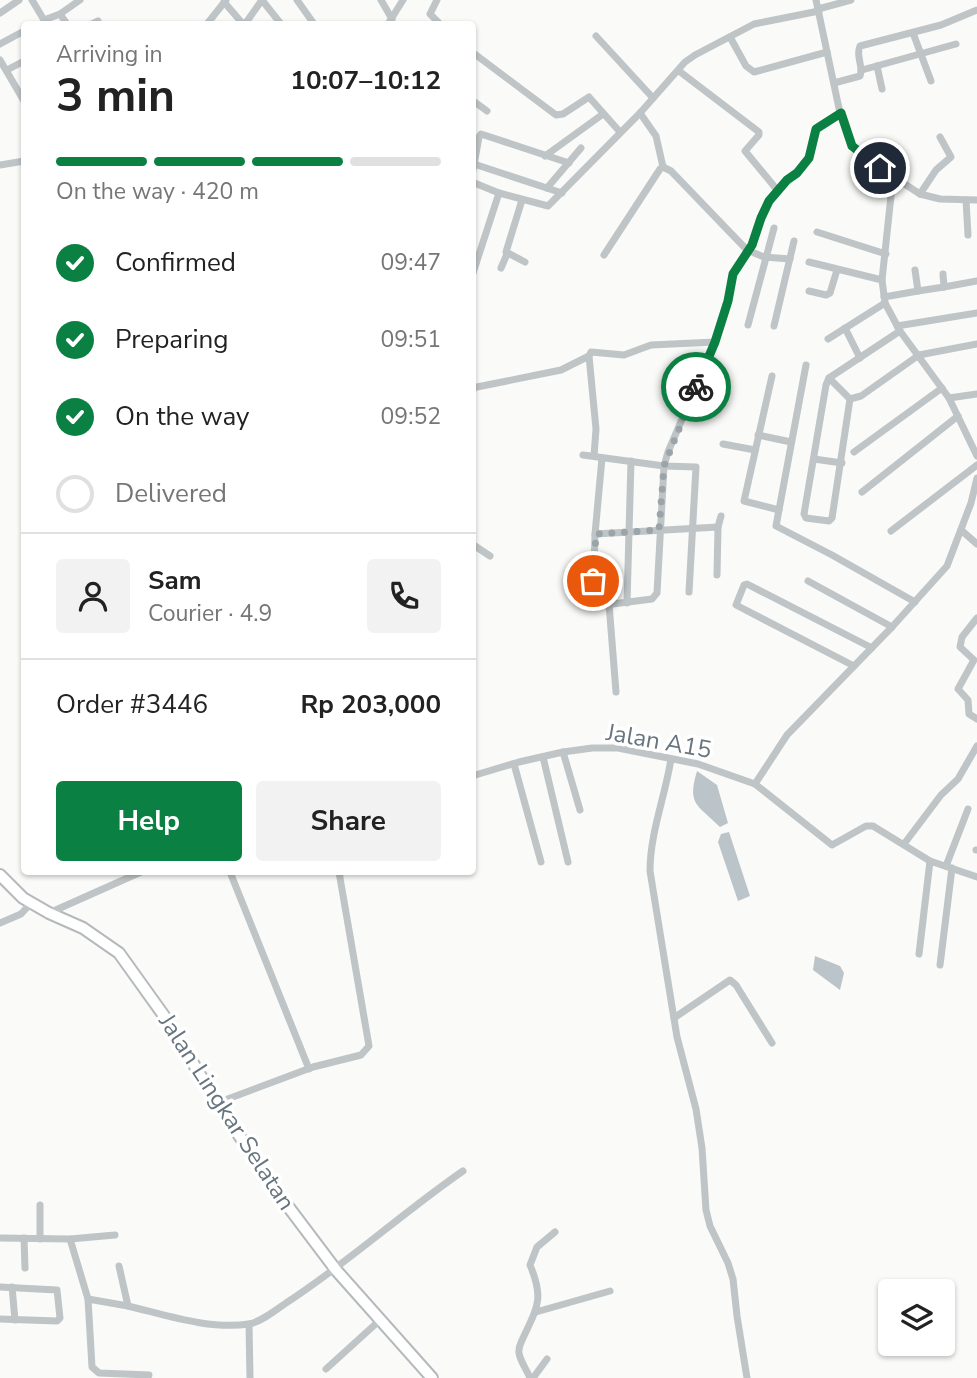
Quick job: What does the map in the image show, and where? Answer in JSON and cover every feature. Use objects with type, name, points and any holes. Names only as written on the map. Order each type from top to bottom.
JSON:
[{"type":"highway","name":"Jalan Lingkar Selatan","points":[[0,875],[30,903],[83,928],[119,953],[167,1020],[217,1103],[336,1270],[432,1378]]},
{"type":"street","points":[[1,0],[3,11],[19,0]]},
{"type":"street","points":[[32,0],[44,20],[60,14],[80,0]]},
{"type":"street","points":[[246,21],[262,0],[279,21]]},
{"type":"street","points":[[297,0],[312,21]]},
{"type":"street","points":[[381,0],[390,21]]},
{"type":"street","points":[[391,21],[403,0]]},
{"type":"street","points":[[437,0],[430,14],[437,21]]},
{"type":"street","points":[[816,0],[841,113],[852,146],[866,159],[920,194],[940,199],[977,200]]},
{"type":"street","points":[[476,184],[499,193],[548,206],[695,55],[764,21],[851,0]]},
{"type":"street","points":[[209,21],[225,1],[242,21]]},
{"type":"street","points":[[834,83],[858,78],[862,70],[858,53],[860,46],[941,25],[977,10]]},
{"type":"street","points":[[60,14],[65,21]]},
{"type":"street","points":[[0,44],[21,33]]},
{"type":"street","points":[[913,33],[931,81]]},
{"type":"street","points":[[596,36],[653,98]]},
{"type":"street","points":[[730,37],[746,66],[754,72],[827,52]]},
{"type":"street","points":[[862,70],[956,44]]},
{"type":"street","points":[[476,55],[556,115],[564,114],[587,96],[620,132]]},
{"type":"street","points":[[0,60],[21,96]]},
{"type":"street","points":[[6,70],[21,62]]},
{"type":"street","points":[[877,66],[882,89]]},
{"type":"street","points":[[679,71],[759,132],[745,153],[778,191]]},
{"type":"street","points":[[476,103],[487,111]]},
{"type":"street","points":[[640,113],[656,136],[663,167]]},
{"type":"street","points":[[589,355],[598,457],[593,604],[597,606],[652,599],[656,596],[664,466],[715,342],[733,274],[752,245],[769,201],[809,158],[816,129],[841,113]]},
{"type":"street","points":[[545,156],[603,114]]},
{"type":"street","points":[[476,153],[481,134],[569,163]]},
{"type":"street","points":[[920,194],[936,170],[951,157],[940,137]]},
{"type":"street","points":[[547,188],[581,148]]},
{"type":"street","points":[[0,165],[21,162]]},
{"type":"street","points":[[476,165],[562,193]]},
{"type":"street","points":[[663,167],[671,171],[747,250],[764,257],[790,259]]},
{"type":"street","points":[[604,255],[663,167]]},
{"type":"street","points":[[893,177],[882,280],[885,300],[899,329],[973,435],[977,456]]},
{"type":"street","points":[[476,264],[499,193]]},
{"type":"street","points":[[501,268],[522,200]]},
{"type":"street","points":[[966,200],[968,235]]},
{"type":"street","points":[[748,325],[764,257],[774,228]]},
{"type":"street","points":[[817,232],[886,254]]},
{"type":"street","points":[[774,326],[794,241]]},
{"type":"street","points":[[507,254],[525,262]]},
{"type":"street","points":[[808,262],[882,280]]},
{"type":"street","points":[[809,291],[826,295],[830,293],[836,270]]},
{"type":"street","points":[[915,270],[918,291]]},
{"type":"street","points":[[943,274],[944,287]]},
{"type":"street","points":[[828,339],[885,300],[918,291],[977,281]]},
{"type":"street","points":[[850,399],[831,520],[806,519],[804,514],[826,385],[830,378],[899,329],[977,313]]},
{"type":"street","points":[[845,328],[860,358]]},
{"type":"street","points":[[476,387],[561,370],[592,351],[624,355],[651,345],[715,342]]},
{"type":"street","points":[[850,399],[861,396],[919,355],[977,344]]},
{"type":"street","points":[[806,365],[776,526],[915,602]]},
{"type":"street","points":[[772,376],[744,501],[779,510]]},
{"type":"street","points":[[830,378],[850,399]]},
{"type":"street","points":[[854,453],[942,388]]},
{"type":"street","points":[[949,398],[977,394]]},
{"type":"street","points":[[862,492],[958,416]]},
{"type":"street","points":[[758,435],[792,442]]},
{"type":"street","points":[[723,444],[755,450]]},
{"type":"street","points":[[583,455],[697,469],[691,528],[689,592]]},
{"type":"street","points":[[814,459],[842,463]]},
{"type":"street","points":[[627,603],[631,461]]},
{"type":"street","points":[[891,531],[977,465]]},
{"type":"street","points":[[755,784],[787,735],[947,566],[977,478]]},
{"type":"street","points":[[717,575],[718,527],[721,516]]},
{"type":"street","points":[[596,534],[718,527]]},
{"type":"street","points":[[961,530],[977,544]]},
{"type":"street","points":[[476,547],[490,556]]},
{"type":"street","points":[[808,581],[892,627]]},
{"type":"street","points":[[854,666],[736,605],[744,586],[747,584],[872,648]]},
{"type":"street","points":[[609,604],[616,692]]},
{"type":"street","points":[[977,618],[960,642],[960,647],[974,660],[958,688],[968,699],[969,714],[977,719]]},
{"type":"street","points":[[977,746],[958,779],[941,795],[904,844],[930,861],[977,877]]},
{"type":"street","name":"Jalan A15","points":[[476,775],[564,752],[618,748],[698,764],[755,784],[832,845],[870,825],[904,844]]},
{"type":"street","points":[[564,752],[580,810]]},
{"type":"street","points":[[543,757],[568,862]]},
{"type":"street","points":[[671,759],[651,844],[650,872],[684,1071],[696,1109],[709,1226],[733,1279],[747,1378]]},
{"type":"street","points":[[514,764],[541,862]]},
{"type":"street","points":[[940,965],[949,867],[968,809]]},
{"type":"street","points":[[919,954],[930,861]]},
{"type":"street","points":[[48,913],[134,875]]},
{"type":"street","points":[[231,875],[309,1069]]},
{"type":"street","points":[[217,1103],[309,1069],[361,1055],[369,1046],[340,875]]},
{"type":"street","points":[[0,923],[21,914],[30,903]]},
{"type":"street","points":[[674,1018],[730,980],[736,985],[772,1043]]},
{"type":"street","points":[[88,1299],[198,1322],[248,1324],[271,1313],[336,1270],[419,1201],[463,1171]]},
{"type":"street","points":[[40,1205],[40,1239]]},
{"type":"street","points":[[547,1359],[532,1378],[519,1356],[518,1349],[539,1300],[538,1284],[531,1262],[537,1247],[555,1233]]},
{"type":"street","points":[[0,1238],[70,1239],[115,1236]]},
{"type":"street","points":[[24,1238],[24,1268]]},
{"type":"street","points":[[70,1239],[88,1299],[92,1367],[99,1373],[149,1375]]},
{"type":"street","points":[[119,1266],[128,1306]]},
{"type":"street","points":[[0,1287],[55,1289],[59,1293],[60,1318],[57,1321],[0,1319]]},
{"type":"street","points":[[12,1287],[15,1320]]},
{"type":"street","points":[[536,1312],[610,1292]]},
{"type":"street","points":[[326,1368],[380,1320]]},
{"type":"street","points":[[248,1324],[250,1378]]},
{"type":"shaded area","points":[[697,771],[717,785],[728,823],[720,827],[696,803],[693,791]]},
{"type":"shaded area","points":[[729,832],[750,896],[738,901],[718,842],[721,834]]},
{"type":"shaded area","points":[[815,956],[840,966],[844,973],[840,990],[813,970]]},
{"type":"way so far","points":[[593,581],[596,534],[659,530],[664,466],[696,387]]},
{"type":"route","points":[[696,387],[715,342],[733,274],[752,245],[769,201],[809,158],[816,129],[841,113],[852,146],[880,168]]}]
